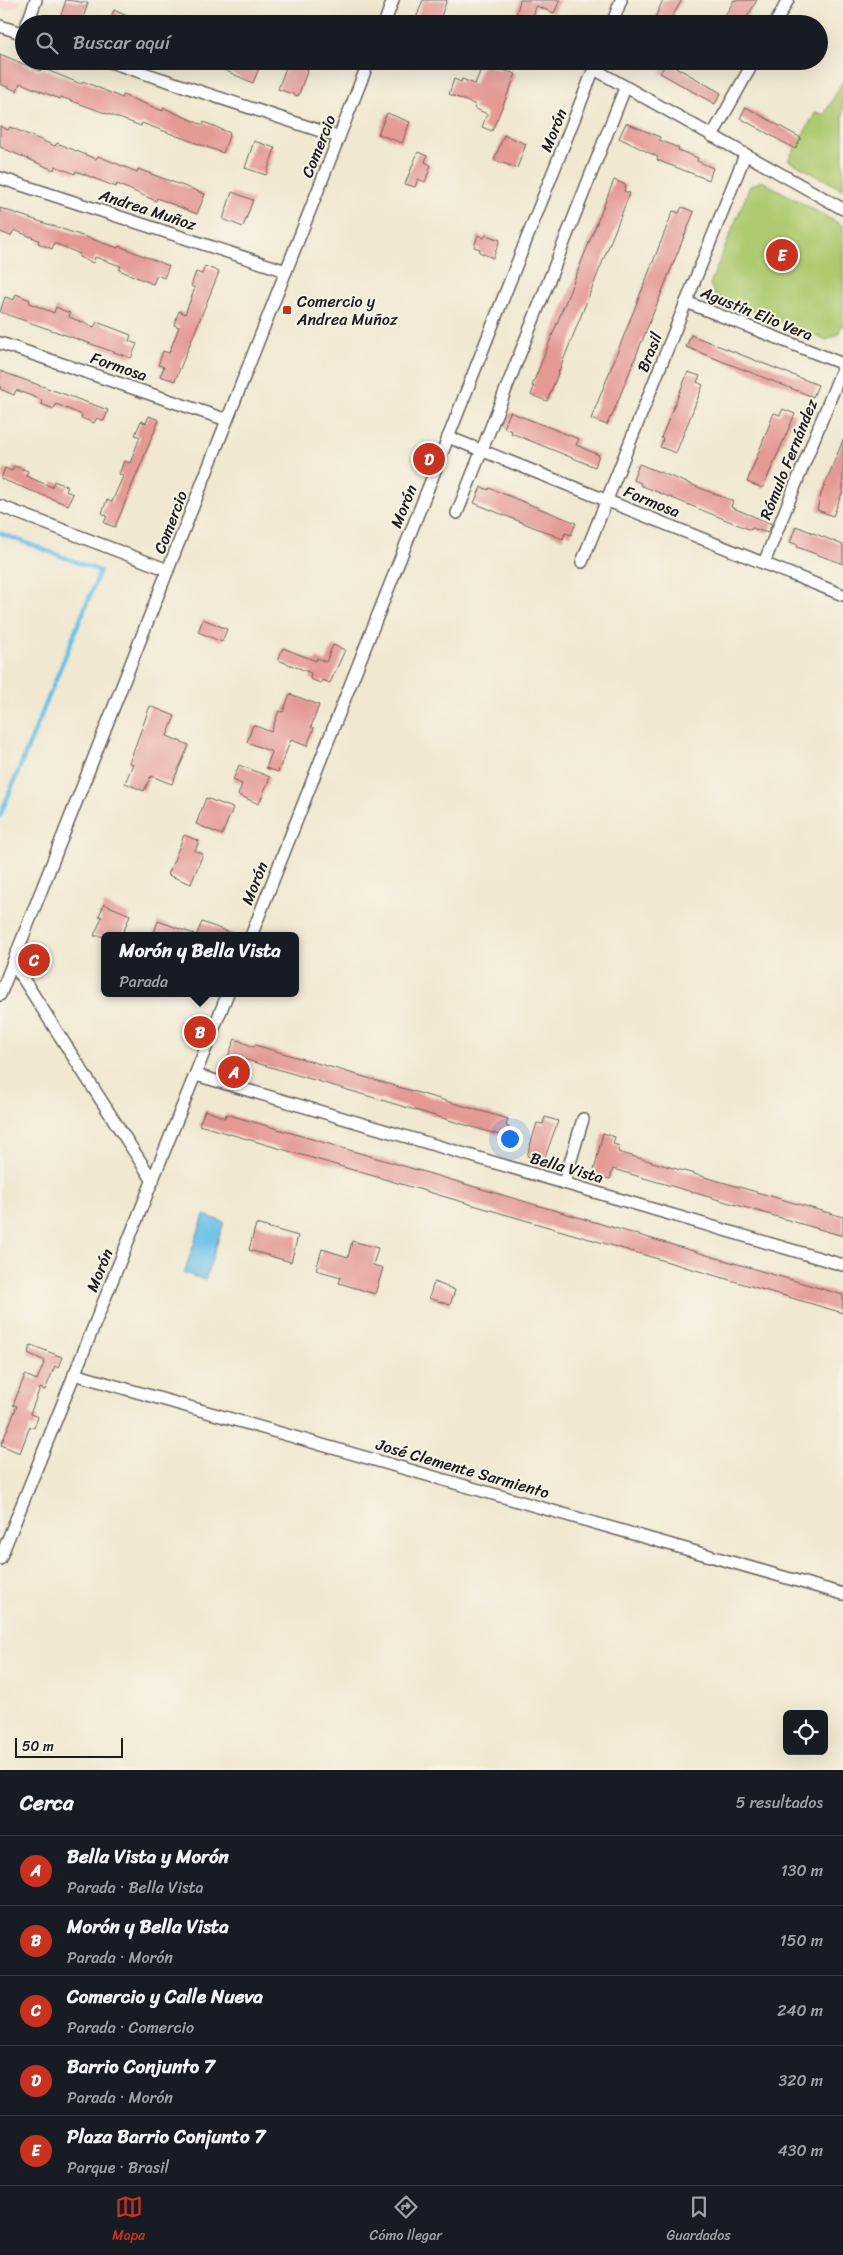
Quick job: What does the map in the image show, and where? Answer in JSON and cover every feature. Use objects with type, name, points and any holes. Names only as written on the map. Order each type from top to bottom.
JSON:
[{"type":"street","points":[[30,15],[36,0]]},
{"type":"street","points":[[387,15],[393,0]]},
{"type":"street","points":[[616,15],[622,0]]},
{"type":"street","points":[[780,15],[788,0]]},
{"type":"street","points":[[0,26],[15,28]]},
{"type":"street","points":[[134,70],[339,137]]},
{"type":"street","name":"Comercio","points":[[0,995],[365,70]]},
{"type":"street","name":"Morón","points":[[253,932],[594,70]]},
{"type":"street","points":[[602,70],[625,88],[843,209]]},
{"type":"street","points":[[712,136],[749,70]]},
{"type":"street","points":[[457,513],[625,88]]},
{"type":"street","name":"Brasil","points":[[582,562],[745,154]]},
{"type":"street","name":"Andrea Muñoz","points":[[0,178],[286,271]]},
{"type":"street","name":"Agustín Elio Vera","points":[[686,302],[843,366]]},
{"type":"street","name":"Formosa","points":[[0,343],[228,420]]},
{"type":"street","name":"Rómulo Fernández","points":[[764,564],[843,366]]},
{"type":"street","name":"Formosa","points":[[448,437],[843,595]]},
{"type":"street","points":[[0,506],[168,570]]},
{"type":"street","points":[[13,962],[154,1182]]},
{"type":"street","name":"Morón","points":[[0,1560],[74,1374],[154,1182],[226,997]]},
{"type":"street","name":"Bella Vista","points":[[196,1075],[843,1265]]},
{"type":"street","points":[[564,1183],[583,1119]]},
{"type":"street","name":"José Clemente Sarmiento","points":[[74,1374],[843,1594]]},
{"type":"shaded area","points":[[0,0],[20,0],[18,6],[6,11],[0,9]]},
{"type":"green space","points":[[843,81],[843,190],[788,160],[816,112],[824,115]]},
{"type":"green space","points":[[762,181],[843,226],[843,322],[838,335],[826,340],[716,297],[710,284],[750,186]]},
{"type":"water","points":[[204,1215],[224,1222],[205,1280],[184,1273]]},
{"type":"building","points":[[66,0],[88,3],[84,15],[61,15]]},
{"type":"building","points":[[423,0],[447,0],[441,15],[417,15]]},
{"type":"building","points":[[520,0],[560,0],[554,13],[536,6],[534,15],[516,15]]},
{"type":"building","points":[[663,0],[682,0],[673,15],[656,15]]},
{"type":"building","points":[[734,0],[757,0],[748,15],[726,15]]},
{"type":"building","points":[[114,10],[125,15],[112,15]]},
{"type":"building","points":[[0,54],[15,60],[15,70],[47,70],[81,84],[83,81],[122,98],[123,95],[163,111],[164,108],[203,125],[204,122],[230,133],[223,153],[142,123],[141,126],[61,97],[60,99],[20,83],[17,91],[0,84]]},
{"type":"building","points":[[224,70],[258,70],[253,83]]},
{"type":"building","points":[[285,70],[308,70],[298,96],[278,89]]},
{"type":"building","points":[[481,70],[503,70],[516,74],[492,131],[482,127],[487,114],[474,108],[476,105],[449,94],[454,79],[461,82],[462,79],[475,84]]},
{"type":"building","points":[[662,70],[681,70],[721,93],[715,104],[660,73]]},
{"type":"building","points":[[746,107],[801,138],[795,149],[740,118]]},
{"type":"building","points":[[387,113],[410,122],[402,143],[378,134]]},
{"type":"building","points":[[626,123],[660,137],[659,140],[679,148],[678,150],[698,158],[697,161],[713,168],[709,180],[657,160],[658,157],[619,138]]},
{"type":"building","points":[[0,126],[8,130],[10,127],[55,146],[57,143],[96,159],[98,156],[137,172],[138,169],[205,194],[197,214],[157,198],[156,201],[117,184],[116,187],[76,171],[75,174],[55,166],[54,170],[0,147]]},
{"type":"building","points":[[504,135],[526,144],[517,168],[494,160]]},
{"type":"building","points":[[254,141],[275,148],[266,175],[245,168]]},
{"type":"building","points":[[418,152],[427,156],[425,162],[431,165],[425,182],[418,179],[415,187],[405,184]]},
{"type":"building","points":[[614,180],[626,185],[624,191],[630,193],[547,401],[531,395],[534,387],[532,386]]},
{"type":"building","points":[[232,192],[253,200],[243,227],[223,219]]},
{"type":"building","points":[[682,207],[694,212],[611,418],[607,425],[591,419],[673,211],[679,213]]},
{"type":"building","points":[[0,208],[118,248],[119,246],[169,266],[164,278],[157,275],[153,284],[119,270],[121,266],[95,257],[93,263],[79,257],[80,254],[54,243],[52,249],[38,243],[39,240],[14,230],[11,236],[0,232]]},
{"type":"building","points":[[478,235],[484,238],[486,235],[500,240],[493,258],[479,252],[480,249],[474,247]]},
{"type":"building","points":[[205,266],[219,272],[175,381],[160,376],[164,367],[158,365],[163,351],[169,353],[179,327],[174,325],[179,311],[185,314],[195,288],[191,286],[196,272],[202,274]]},
{"type":"building","points":[[16,294],[30,300],[29,303],[54,313],[56,307],[70,313],[69,317],[94,327],[97,322],[131,335],[129,341],[137,344],[131,358],[0,312],[5,297],[14,300]]},
{"type":"building","points":[[691,335],[818,385],[813,397],[686,347]]},
{"type":"building","points":[[0,371],[108,410],[104,421],[97,418],[94,423],[81,418],[82,415],[56,404],[54,409],[41,404],[42,400],[16,390],[14,395],[0,389]]},
{"type":"building","points":[[688,372],[700,376],[697,382],[703,385],[676,453],[660,447],[663,439],[661,438]]},
{"type":"building","points":[[783,409],[795,414],[763,488],[747,482],[774,413],[780,415]]},
{"type":"building","points":[[510,412],[579,439],[576,445],[599,455],[595,467],[511,433],[512,431],[504,428]]},
{"type":"building","points":[[149,416],[159,420],[115,527],[104,523],[107,516],[102,513],[107,500],[112,502],[123,476],[119,474],[124,461],[130,463],[140,437],[135,435],[141,421],[146,423]]},
{"type":"building","points":[[843,440],[843,491],[833,516],[817,510],[821,494]]},
{"type":"building","points":[[639,464],[733,501],[731,507],[772,524],[768,533],[752,528],[751,530],[640,485],[641,483],[633,480]]},
{"type":"building","points":[[14,466],[28,471],[26,476],[52,487],[54,481],[68,487],[66,491],[73,494],[68,505],[1,479],[5,468],[12,471]]},
{"type":"building","points":[[481,487],[489,490],[489,488],[576,523],[571,535],[565,533],[563,539],[474,503]]},
{"type":"building","points":[[796,526],[843,545],[843,564],[797,547],[798,545],[790,542]]},
{"type":"building","points":[[203,619],[227,629],[222,642],[198,632]]},
{"type":"building","points":[[333,645],[345,650],[330,683],[322,680],[321,683],[310,679],[311,673],[278,660],[283,648],[316,661],[317,658],[326,662]]},
{"type":"building","points":[[290,694],[319,705],[311,727],[314,728],[307,746],[291,740],[278,772],[266,768],[272,752],[247,742],[253,725],[271,732],[279,711],[283,712]]},
{"type":"building","points":[[150,706],[175,716],[167,736],[189,745],[172,784],[151,776],[144,791],[125,783],[133,764],[129,763]]},
{"type":"building","points":[[239,765],[270,777],[259,804],[238,795],[242,784],[233,780]]},
{"type":"building","points":[[206,798],[233,808],[222,835],[196,824]]},
{"type":"building","points":[[184,835],[199,841],[195,851],[203,854],[191,884],[168,875]]},
{"type":"building","points":[[104,904],[130,915],[124,932],[101,932],[101,936],[94,936],[102,917],[99,916]]},
{"type":"building","points":[[158,921],[188,932],[154,932]]},
{"type":"building","points":[[202,922],[228,932],[198,932]]},
{"type":"building","points":[[235,1039],[254,1047],[255,1045],[508,1119],[506,1126],[509,1127],[506,1137],[240,1058],[239,1060],[228,1056]]},
{"type":"building","points":[[205,1110],[225,1118],[226,1114],[247,1120],[843,1295],[843,1313],[199,1125]]},
{"type":"building","points":[[545,1117],[558,1121],[544,1160],[527,1156],[537,1123],[543,1124]]},
{"type":"building","points":[[603,1133],[615,1137],[613,1144],[620,1146],[618,1152],[843,1217],[843,1236],[613,1169],[610,1179],[593,1175]]},
{"type":"building","points":[[256,1224],[298,1236],[291,1262],[249,1250]]},
{"type":"building","points":[[352,1241],[378,1248],[373,1265],[383,1268],[375,1294],[339,1283],[341,1277],[316,1270],[322,1249],[348,1257]]},
{"type":"building","points":[[434,1282],[455,1290],[450,1305],[429,1298]]},
{"type":"building","points":[[31,1345],[62,1357],[58,1368],[55,1366],[45,1390],[40,1388],[30,1414],[38,1417],[34,1428],[30,1426],[20,1453],[1,1445],[17,1406],[13,1405],[25,1375],[37,1380],[45,1361],[28,1353]]},
{"type":"waterway","points":[[0,533],[100,571],[0,816]]},
{"type":"place","name":"Plaza Barrio Conjunto 7","points":[[782,255]]},
{"type":"place","name":"Comercio y Andrea Muñoz","points":[[287,310]]},
{"type":"place","name":"Barrio Conjunto 7","points":[[429,459]]},
{"type":"place","name":"Comercio y Calle Nueva","points":[[34,960]]},
{"type":"place","name":"Morón y Bella Vista","points":[[200,1032]]},
{"type":"place","name":"Bella Vista y Morón","points":[[234,1072]]}]
